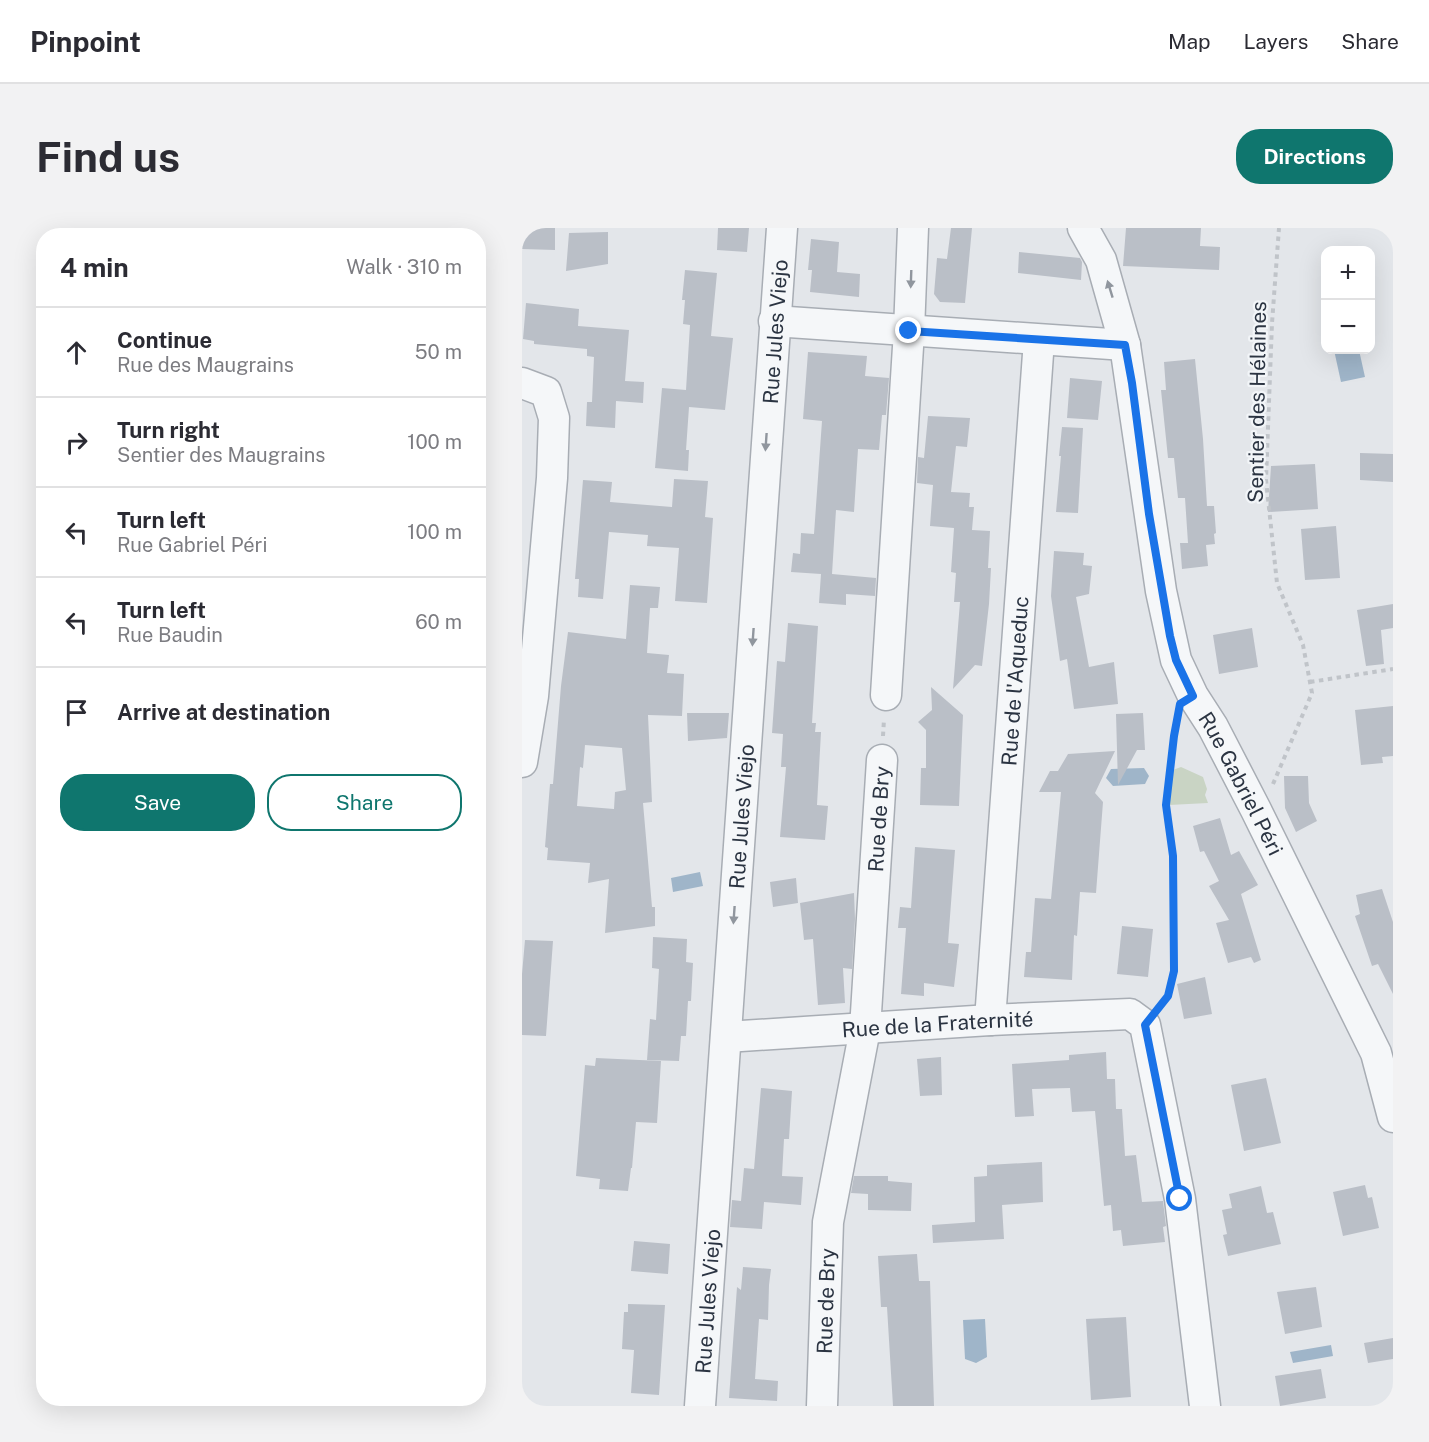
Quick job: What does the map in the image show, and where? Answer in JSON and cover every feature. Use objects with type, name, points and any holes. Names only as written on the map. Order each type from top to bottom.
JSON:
[{"type":"street","name":"Rue Jules Viejo","points":[[700,1406],[782,228]]},
{"type":"street","points":[[886,695],[909,331],[913,228]]},
{"type":"street","name":"Rue Gabriel Péri","points":[[1083,228],[1101,261],[1125,345],[1163,602],[1176,660],[1193,696],[1213,727],[1256,810],[1376,1053],[1393,1117]]},
{"type":"street","points":[[774,321],[1125,345]]},
{"type":"street","name":"Rue de l'Aqueduc","points":[[990,1020],[1039,340]]},
{"type":"street","points":[[522,383],[546,392],[554,418],[552,478],[533,696],[522,762]]},
{"type":"street","name":"Rue de Bry","points":[[822,1406],[828,1222],[865,1029],[882,760]]},
{"type":"street","name":"Rue de la Fraternité","points":[[726,1037],[990,1020],[1130,1014],[1145,1025]]},
{"type":"street","points":[[1145,1025],[1180,1199],[1205,1406]]},
{"type":"path","name":"Sentier des Hélaines","points":[[1256,810],[1276,780],[1312,693],[1304,645],[1277,583],[1266,480],[1272,323],[1279,228]]},
{"type":"path","points":[[1310,682],[1393,669]]},
{"type":"path","name":"Rue de Bry","points":[[882,760],[886,695]]},
{"type":"path","points":[[1145,1025],[1168,996],[1174,971],[1173,856],[1166,805],[1180,704],[1193,696]]},
{"type":"green space","points":[[1181,767],[1203,777],[1208,803],[1169,805],[1173,770]]},
{"type":"water","points":[[1335,354],[1360,354],[1365,377],[1341,382]]},
{"type":"water","points":[[1144,768],[1149,776],[1145,784],[1113,786],[1106,778],[1111,769]]},
{"type":"water","points":[[700,872],[703,886],[673,892],[671,878]]},
{"type":"water","points":[[985,1319],[987,1357],[976,1363],[965,1359],[963,1320]]},
{"type":"water","points":[[1331,1345],[1333,1356],[1293,1363],[1290,1352]]},
{"type":"building","points":[[522,228],[555,228],[555,250],[522,249]]},
{"type":"building","points":[[718,228],[749,228],[747,252],[717,250]]},
{"type":"building","points":[[951,228],[972,228],[965,303],[940,302],[934,294],[937,258],[947,259]]},
{"type":"building","points":[[1126,228],[1201,228],[1200,246],[1220,247],[1219,270],[1123,266]]},
{"type":"building","points":[[608,232],[608,264],[566,271],[569,233]]},
{"type":"building","points":[[811,239],[839,242],[837,272],[860,274],[859,297],[810,292],[812,270],[808,270]]},
{"type":"building","points":[[1019,252],[1080,258],[1082,262],[1081,280],[1018,273]]},
{"type":"building","points":[[685,270],[717,273],[711,336],[733,338],[725,410],[689,407],[686,450],[689,450],[688,471],[655,468],[662,388],[686,390],[690,325],[683,324],[685,300],[682,300]]},
{"type":"building","points":[[526,303],[579,309],[578,326],[629,330],[625,381],[644,382],[643,403],[616,401],[615,428],[586,426],[587,402],[592,402],[594,357],[587,356],[587,349],[534,344],[534,341],[523,339]]},
{"type":"building","points":[[808,352],[867,356],[865,376],[889,378],[886,415],[882,415],[879,450],[858,449],[854,512],[836,510],[832,574],[876,578],[875,596],[846,594],[846,605],[819,603],[821,574],[791,572],[793,553],[800,554],[801,533],[814,534],[822,421],[803,419]]},
{"type":"building","points":[[1195,359],[1207,506],[1214,506],[1216,533],[1214,534],[1215,544],[1206,545],[1208,566],[1182,569],[1180,543],[1188,543],[1185,498],[1178,498],[1174,458],[1168,458],[1161,390],[1166,390],[1164,362]]},
{"type":"building","points":[[1070,378],[1102,381],[1098,420],[1067,418]]},
{"type":"building","points":[[928,416],[970,418],[967,447],[956,446],[951,492],[970,493],[969,507],[974,507],[972,530],[990,531],[989,604],[982,666],[975,665],[953,689],[960,602],[954,602],[956,573],[951,572],[954,528],[930,526],[933,485],[917,483],[918,457],[924,458]]},
{"type":"building","points":[[1062,427],[1083,428],[1078,513],[1056,512]]},
{"type":"building","points":[[1360,453],[1393,454],[1393,482],[1360,480]]},
{"type":"building","points":[[1315,464],[1318,509],[1268,512],[1271,466]]},
{"type":"building","points":[[674,479],[708,481],[705,517],[713,518],[707,603],[675,601],[679,548],[647,546],[648,535],[609,532],[603,599],[578,597],[579,579],[575,579],[583,480],[612,482],[610,502],[672,507]]},
{"type":"building","points":[[1336,526],[1340,578],[1305,580],[1301,529]]},
{"type":"building","points":[[1054,551],[1084,553],[1083,565],[1092,566],[1089,594],[1076,597],[1089,667],[1114,662],[1118,704],[1074,709],[1067,659],[1060,661],[1051,596]]},
{"type":"building","points":[[630,585],[660,587],[658,608],[650,608],[647,653],[669,655],[667,673],[684,674],[682,716],[648,715],[652,802],[643,803],[652,907],[655,907],[655,926],[605,933],[609,879],[588,883],[590,863],[547,860],[548,848],[545,847],[568,632],[626,639]],"holes":[[[585,745],[622,748],[626,790],[615,792],[614,809],[577,806],[580,767],[583,768]]]},
{"type":"building","points":[[1393,604],[1393,628],[1381,630],[1384,664],[1366,666],[1357,610]]},
{"type":"building","points":[[788,623],[818,626],[812,723],[816,723],[815,732],[821,732],[817,805],[828,806],[825,840],[780,837],[786,767],[781,767],[783,734],[772,733],[777,661],[785,662]]},
{"type":"building","points":[[1252,628],[1258,667],[1219,674],[1213,635]]},
{"type":"building","points":[[931,687],[963,715],[959,806],[920,805],[921,768],[926,768],[926,730],[918,722],[932,710]]},
{"type":"building","points":[[1393,706],[1393,756],[1382,757],[1383,763],[1361,765],[1355,710]]},
{"type":"building","points":[[687,713],[729,713],[727,738],[688,741]]},
{"type":"building","points":[[1143,713],[1145,750],[1137,750],[1118,785],[1116,714]]},
{"type":"building","points":[[1115,751],[1095,793],[1103,802],[1096,893],[1080,892],[1077,936],[1074,935],[1072,980],[1024,977],[1026,952],[1031,952],[1035,898],[1051,899],[1061,792],[1039,792],[1050,771],[1058,771],[1068,754]]},
{"type":"building","points":[[1284,776],[1308,776],[1309,803],[1317,821],[1296,832],[1285,808]]},
{"type":"building","points":[[1220,818],[1231,855],[1239,851],[1258,885],[1241,894],[1261,960],[1254,963],[1251,957],[1228,963],[1216,923],[1229,920],[1209,886],[1219,881],[1204,851],[1200,852],[1193,826]]},
{"type":"building","points":[[915,847],[955,850],[948,943],[959,944],[954,987],[924,983],[924,996],[901,994],[906,928],[898,928],[900,907],[911,908]]},
{"type":"building","points":[[796,878],[798,903],[773,907],[770,882]]},
{"type":"building","points":[[1382,889],[1393,922],[1393,994],[1378,964],[1372,966],[1355,916],[1360,914],[1356,895]]},
{"type":"building","points":[[854,893],[852,969],[843,968],[845,1003],[818,1005],[813,939],[804,940],[800,903]]},
{"type":"building","points":[[1122,926],[1153,929],[1148,977],[1117,974]]},
{"type":"building","points":[[653,937],[687,939],[686,962],[693,963],[686,1036],[681,1036],[679,1061],[647,1060],[650,1019],[656,1020],[659,969],[652,968]]},
{"type":"building","points":[[525,940],[553,941],[546,1036],[522,1035],[522,974]]},
{"type":"building","points":[[1205,977],[1212,1014],[1184,1019],[1177,984]]},
{"type":"building","points":[[1106,1052],[1107,1079],[1115,1079],[1116,1109],[1122,1109],[1125,1156],[1136,1155],[1142,1202],[1163,1201],[1165,1242],[1123,1246],[1121,1230],[1113,1231],[1111,1205],[1104,1206],[1095,1111],[1072,1112],[1070,1088],[1032,1089],[1034,1116],[1015,1117],[1012,1064],[1069,1060],[1069,1055]]},
{"type":"building","points":[[941,1057],[942,1095],[920,1096],[917,1059]]},
{"type":"building","points":[[596,1058],[661,1061],[657,1123],[636,1122],[628,1191],[599,1189],[600,1179],[576,1176],[585,1065],[595,1066]]},
{"type":"building","points":[[1266,1078],[1281,1143],[1244,1151],[1231,1085]]},
{"type":"building","points":[[761,1088],[792,1091],[789,1139],[784,1139],[782,1176],[803,1177],[801,1205],[764,1202],[762,1229],[730,1227],[732,1200],[741,1201],[744,1168],[754,1169]]},
{"type":"building","points":[[1042,1162],[1043,1202],[1002,1205],[1004,1239],[933,1243],[932,1225],[975,1222],[974,1177],[987,1176],[987,1165]]},
{"type":"building","points":[[854,1176],[888,1176],[888,1181],[912,1183],[911,1211],[868,1210],[868,1194],[851,1193]]},
{"type":"building","points":[[1365,1185],[1368,1198],[1372,1197],[1379,1228],[1343,1236],[1333,1192]]},
{"type":"building","points":[[1261,1186],[1267,1213],[1273,1212],[1281,1244],[1228,1256],[1223,1235],[1227,1234],[1222,1210],[1232,1208],[1229,1194]]},
{"type":"building","points":[[634,1241],[670,1244],[668,1274],[631,1271]]},
{"type":"building","points":[[917,1254],[919,1281],[930,1281],[934,1406],[893,1406],[887,1307],[881,1307],[878,1256]]},
{"type":"building","points":[[743,1267],[771,1269],[768,1320],[759,1319],[755,1379],[778,1381],[777,1401],[729,1398],[737,1287],[741,1290]]},
{"type":"building","points":[[1316,1287],[1322,1327],[1285,1334],[1277,1292]]},
{"type":"building","points":[[628,1304],[665,1305],[659,1395],[631,1393],[634,1350],[622,1349],[624,1312],[628,1312]]},
{"type":"building","points":[[1126,1317],[1131,1397],[1091,1400],[1086,1319]]},
{"type":"building","points":[[1393,1338],[1393,1359],[1368,1363],[1364,1343]]},
{"type":"building","points":[[1321,1369],[1326,1398],[1280,1406],[1275,1376]]},
{"type":"route","points":[[909,331],[1125,345],[1161,591],[1176,660],[1193,696],[1180,704],[1166,805],[1173,856],[1174,971],[1168,996],[1145,1025],[1180,1199]]}]
